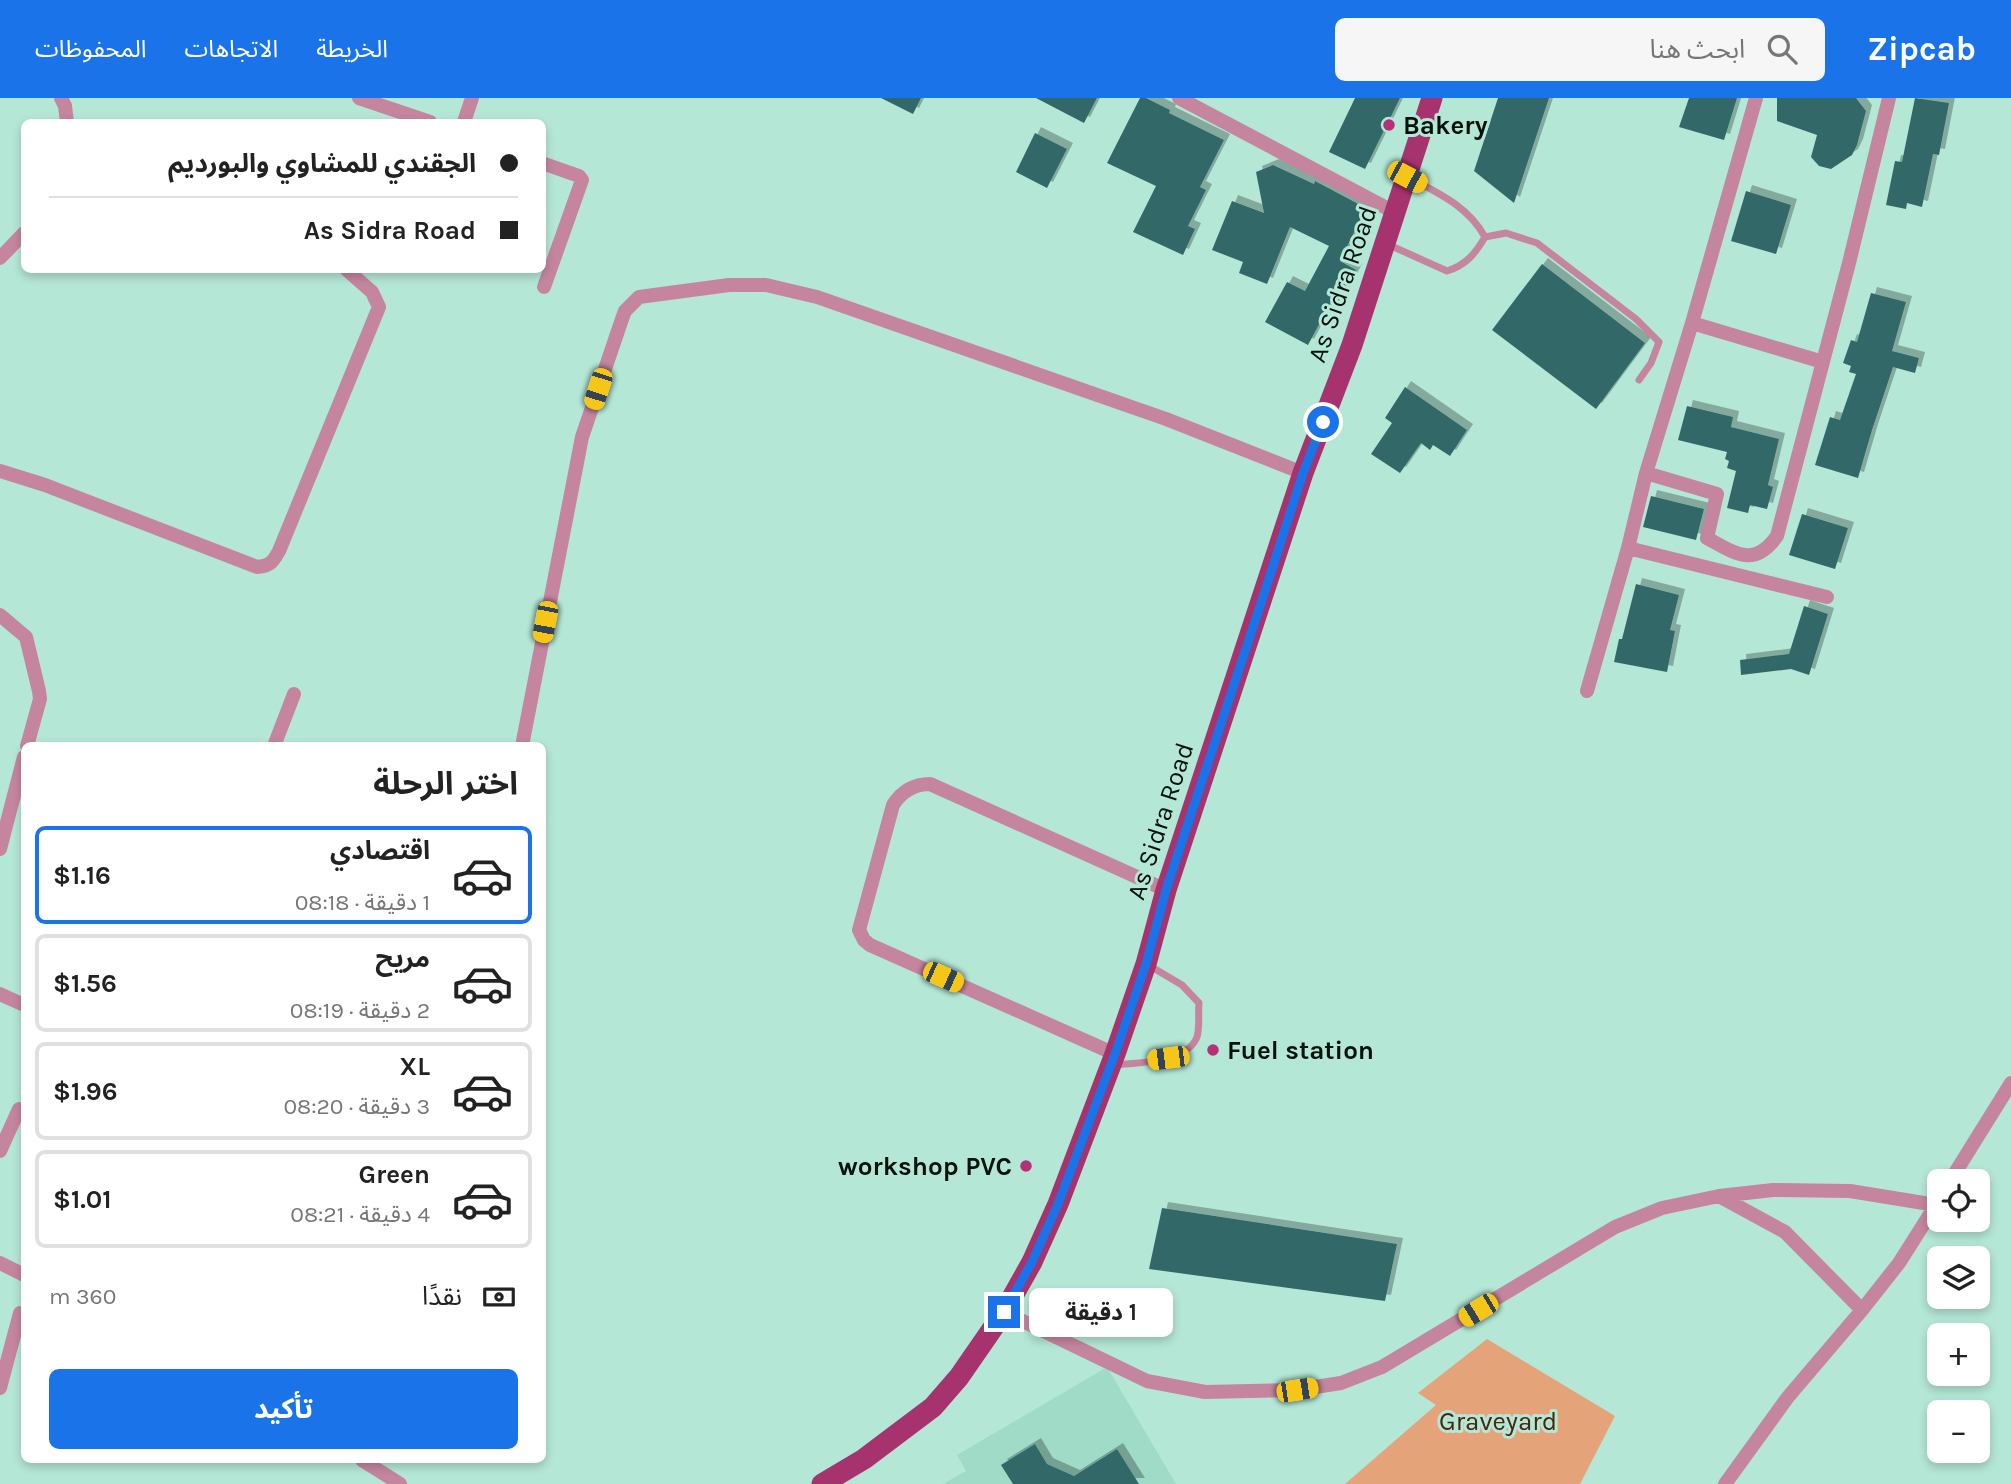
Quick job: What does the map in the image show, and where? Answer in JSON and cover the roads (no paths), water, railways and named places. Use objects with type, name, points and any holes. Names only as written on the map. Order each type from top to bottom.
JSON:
[{"type":"main road","name":"As Sidra Road","points":[[821,1484],[864,1459],[933,1407],[959,1377],[1004,1312],[1032,1262],[1058,1204],[1146,964],[1166,890],[1303,473],[1352,345],[1432,98]]},
{"type":"street","points":[[61,98],[67,119]]},
{"type":"street","points":[[359,98],[421,119]]},
{"type":"street","points":[[465,119],[472,98]]},
{"type":"street","points":[[1179,98],[1396,213]]},
{"type":"street","points":[[1587,691],[1628,548],[1646,473],[1756,98]]},
{"type":"street","points":[[1646,473],[1717,494],[1707,538],[1731,552],[1755,555],[1763,551],[1777,536],[1849,263],[1888,98]]},
{"type":"street","points":[[544,287],[582,180],[579,176],[546,164]]},
{"type":"street","points":[[0,258],[21,236]]},
{"type":"street","points":[[0,471],[45,485],[257,567],[267,566],[273,562],[279,551],[379,307],[372,292],[350,273]]},
{"type":"street","points":[[523,742],[582,437],[625,311],[639,298],[729,285],[766,285],[817,297],[1166,419],[1303,473]]},
{"type":"street","points":[[1692,323],[1823,362]]},
{"type":"street","points":[[1628,548],[1827,597]]},
{"type":"street","points":[[0,615],[26,637],[39,691],[40,699],[28,742]]},
{"type":"street","points":[[276,742],[294,694]]},
{"type":"street","points":[[0,849],[18,807],[21,782]]},
{"type":"street","points":[[1113,1060],[864,940],[859,930],[893,805],[905,791],[919,784],[930,784],[1166,890]]},
{"type":"street","points":[[0,994],[21,1004]]},
{"type":"street","points":[[1958,1169],[2011,1083]]},
{"type":"street","points":[[0,1151],[19,1109]]},
{"type":"street","points":[[1004,1312],[1147,1381],[1205,1392],[1297,1390],[1341,1383],[1382,1367],[1615,1227],[1662,1208],[1720,1196],[1773,1190],[1850,1191],[1927,1201]]},
{"type":"street","points":[[1720,1196],[1785,1232],[1863,1310]]},
{"type":"street","points":[[1725,1484],[1788,1397],[1863,1310],[1899,1263],[1927,1219]]},
{"type":"street","points":[[0,1263],[21,1274]]},
{"type":"street","points":[[0,1388],[20,1313]]},
{"type":"street","points":[[366,1463],[395,1483]]},
{"type":"lane","points":[[1407,177],[1447,198],[1466,212],[1477,223],[1485,237]]},
{"type":"lane","points":[[1386,244],[1447,271],[1458,267],[1474,255],[1485,237],[1506,233],[1537,243],[1636,319],[1659,342],[1651,363],[1639,380]]},
{"type":"lane","points":[[1113,1060],[1168,1058],[1189,1049],[1198,1035],[1199,1003],[1182,985],[1146,964]]},
{"type":"place","name":"Bakery","points":[[1389,125]]},
{"type":"place","name":"Fuel station","points":[[1213,1050]]},
{"type":"place","name":"workshop PVC","points":[[1026,1166]]},
{"type":"park label","name":"Graveyard","points":[[1498,1421]]}]
